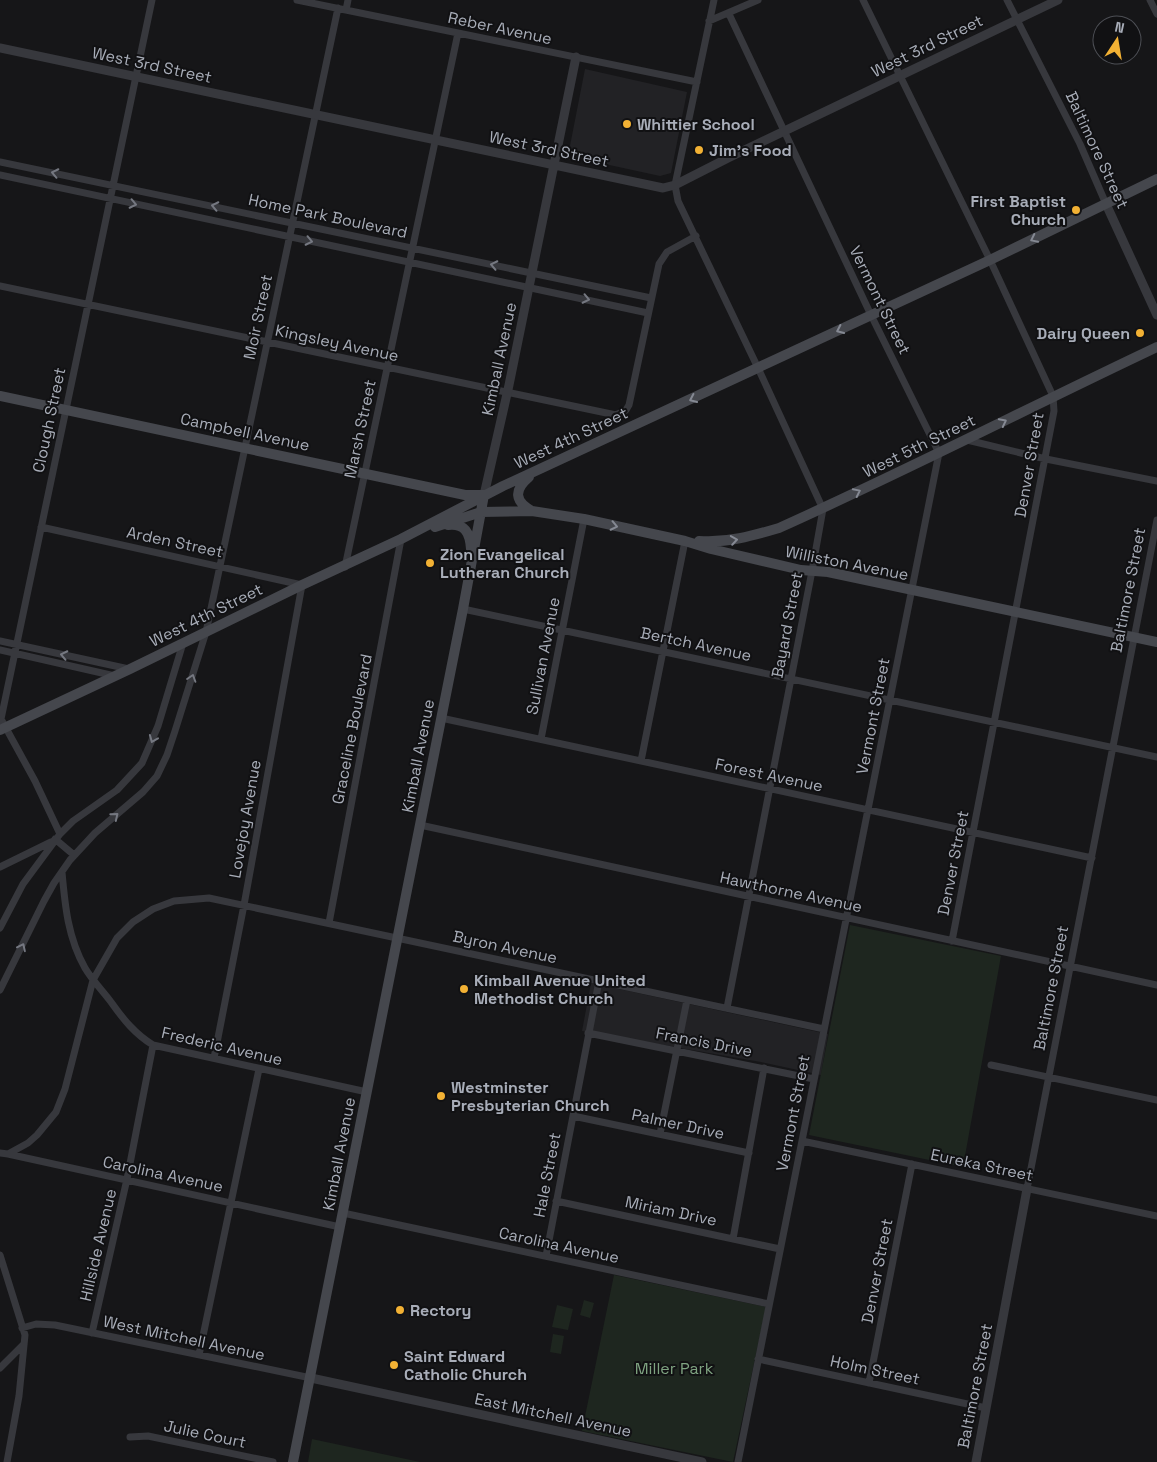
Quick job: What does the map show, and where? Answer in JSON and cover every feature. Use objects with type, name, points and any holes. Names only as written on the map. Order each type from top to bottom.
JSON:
[{"type":"main road","name":"West 4th Street","points":[[3,728],[130,670],[302,585],[401,539],[484,495],[990,260],[1157,179]]},
{"type":"main road","name":"West 5th Street","points":[[685,541],[711,542],[747,537],[779,528],[823,509],[967,440],[1052,396],[1157,347]]},
{"type":"main road","name":"Campbell Avenue","points":[[0,396],[465,495],[484,495]]},
{"type":"main road","points":[[532,511],[520,502],[519,490],[521,484],[540,469]]},
{"type":"main road","name":"Kimball Avenue","points":[[293,1462],[484,495]]},
{"type":"main road","name":"Williston Avenue","points":[[401,539],[481,512],[532,511],[685,541],[801,570],[828,572],[1157,642]]},
{"type":"main road","points":[[439,526],[455,524],[466,529],[471,543],[472,561]]},
{"type":"street","name":"Clough Street","points":[[56,838],[35,781],[3,728],[1,719],[152,0]]},
{"type":"street","name":"Reber Avenue","points":[[297,0],[697,82]]},
{"type":"street","name":"Moir Street","points":[[0,990],[44,901],[74,855],[95,833],[144,792],[157,776],[167,755],[206,632],[315,114],[342,9],[348,0]]},
{"type":"street","points":[[714,0],[675,185],[678,201],[823,509]]},
{"type":"street","points":[[709,22],[758,0]]},
{"type":"street","name":"Denver Street","points":[[863,0],[990,260],[1052,396],[1054,418],[952,940]]},
{"type":"street","name":"Baltimore Street","points":[[1007,0],[1080,144],[1157,315]]},
{"type":"street","name":"West 3rd Street","points":[[0,48],[663,188],[675,185],[1058,0]]},
{"type":"street","points":[[1150,0],[1157,14]]},
{"type":"street","name":"Vermont Street","points":[[729,14],[871,315],[939,453],[738,1462]]},
{"type":"street","name":"Marsh Street","points":[[344,566],[458,33]]},
{"type":"street","name":"Kimball Avenue","points":[[484,495],[508,393],[576,58]]},
{"type":"street","name":"Home Park Boulevard","points":[[0,162],[651,298]]},
{"type":"street","name":"Home Park Boulevard","points":[[0,175],[648,313]]},
{"type":"street","points":[[648,313],[662,256],[676,246],[696,236]]},
{"type":"street","name":"Kingsley Avenue","points":[[0,286],[609,415],[616,415],[629,405],[648,313]]},
{"type":"street","points":[[967,440],[1046,459],[1157,481]]},
{"type":"street","name":"Bayard Street","points":[[727,1008],[823,509]]},
{"type":"street","name":"Sullivan Avenue","points":[[541,739],[584,520]]},
{"type":"street","name":"Baltimore Street","points":[[976,1462],[1048,1078],[1157,520]]},
{"type":"street","name":"Arden Street","points":[[41,527],[302,585]]},
{"type":"street","name":"Graceline Boulevard","points":[[330,923],[401,539]]},
{"type":"street","points":[[641,761],[685,541]]},
{"type":"street","name":"Lovejoy Avenue","points":[[214,1058],[244,905],[302,585]]},
{"type":"street","name":"Bertch Avenue","points":[[463,609],[1157,757]]},
{"type":"street","points":[[0,641],[130,670]]},
{"type":"street","points":[[0,928],[24,884],[56,838],[73,821],[117,790],[142,763],[158,726],[183,644]]},
{"type":"street","points":[[0,650],[116,676]]},
{"type":"street","name":"Forest Avenue","points":[[441,718],[1092,858]]},
{"type":"street","name":"Hawthorne Avenue","points":[[420,825],[1157,985]]},
{"type":"street","points":[[56,838],[74,855]]},
{"type":"street","points":[[0,867],[56,838]]},
{"type":"street","name":"Frederic Avenue","points":[[62,872],[67,921],[80,958],[93,980],[136,1034],[153,1045],[367,1092]]},
{"type":"street","name":"Byron Avenue","points":[[8,1154],[28,1143],[51,1120],[56,1112],[65,1089],[93,980],[117,938],[142,915],[163,904],[186,899],[209,898],[244,905],[824,1030]]},
{"type":"street","name":"Hale Street","points":[[546,1256],[599,981]]},
{"type":"street","points":[[660,1134],[687,1000]]},
{"type":"street","name":"Francis Drive","points":[[588,1033],[764,1068],[814,1080]]},
{"type":"street","name":"Hillside Avenue","points":[[92,1333],[127,1179],[153,1045]]},
{"type":"street","points":[[991,1065],[1157,1100]]},
{"type":"street","points":[[199,1355],[259,1068]]},
{"type":"street","points":[[733,1239],[764,1068]]},
{"type":"street","name":"Palmer Drive","points":[[573,1116],[749,1152]]},
{"type":"street","name":"Eureka Street","points":[[802,1140],[1157,1216]]},
{"type":"street","name":"Carolina Avenue","points":[[0,1153],[127,1179],[340,1227]]},
{"type":"street","name":"Denver Street","points":[[870,1383],[912,1164]]},
{"type":"street","name":"Miriam Drive","points":[[556,1201],[780,1249]]},
{"type":"street","name":"Carolina Avenue","points":[[342,1213],[769,1304]]},
{"type":"street","points":[[0,1255],[3,1277],[22,1328],[24,1344],[19,1396],[7,1462]]},
{"type":"street","name":"West Mitchell Avenue","points":[[22,1328],[36,1324],[45,1324],[311,1378]]},
{"type":"street","points":[[0,1368],[24,1344]]},
{"type":"street","name":"Holm Street","points":[[758,1359],[986,1408]]},
{"type":"street","name":"East Mitchell Avenue","points":[[311,1378],[702,1462]]},
{"type":"street","name":"Julie Court","points":[[130,1437],[148,1436],[273,1462]]},
{"type":"shaded area","name":"Whittier School","points":[[585,69],[687,92],[671,173],[660,176],[568,156]]},
{"type":"shaded area","points":[[591,983],[828,1034],[821,1075],[761,1062],[582,1031]]},
{"type":"green space","points":[[850,925],[1001,956],[963,1167],[809,1135]]},
{"type":"green space","name":"Miller Park","points":[[614,1275],[766,1307],[733,1462],[582,1431]]},
{"type":"green space","points":[[584,1300],[594,1303],[590,1318],[580,1315]]},
{"type":"green space","points":[[557,1305],[573,1309],[568,1330],[552,1327]]},
{"type":"green space","points":[[553,1334],[564,1336],[561,1354],[550,1352]]},
{"type":"green space","points":[[312,1439],[420,1462],[308,1462]]},
{"type":"place","name":"Whittier School","points":[[627,124]]},
{"type":"place","name":"Jim's Food","points":[[699,150]]},
{"type":"place","name":"First Baptist Church","points":[[1076,210]]},
{"type":"place","name":"Dairy Queen","points":[[1140,333]]},
{"type":"place","name":"Zion Evangelical Lutheran Church","points":[[430,563]]},
{"type":"place","name":"Kimball Avenue United Methodist Church","points":[[464,989]]},
{"type":"place","name":"Westminster Presbyterian Church","points":[[441,1096]]},
{"type":"place","name":"Rectory","points":[[400,1310]]},
{"type":"place","name":"Saint Edward Catholic Church","points":[[394,1365]]}]
